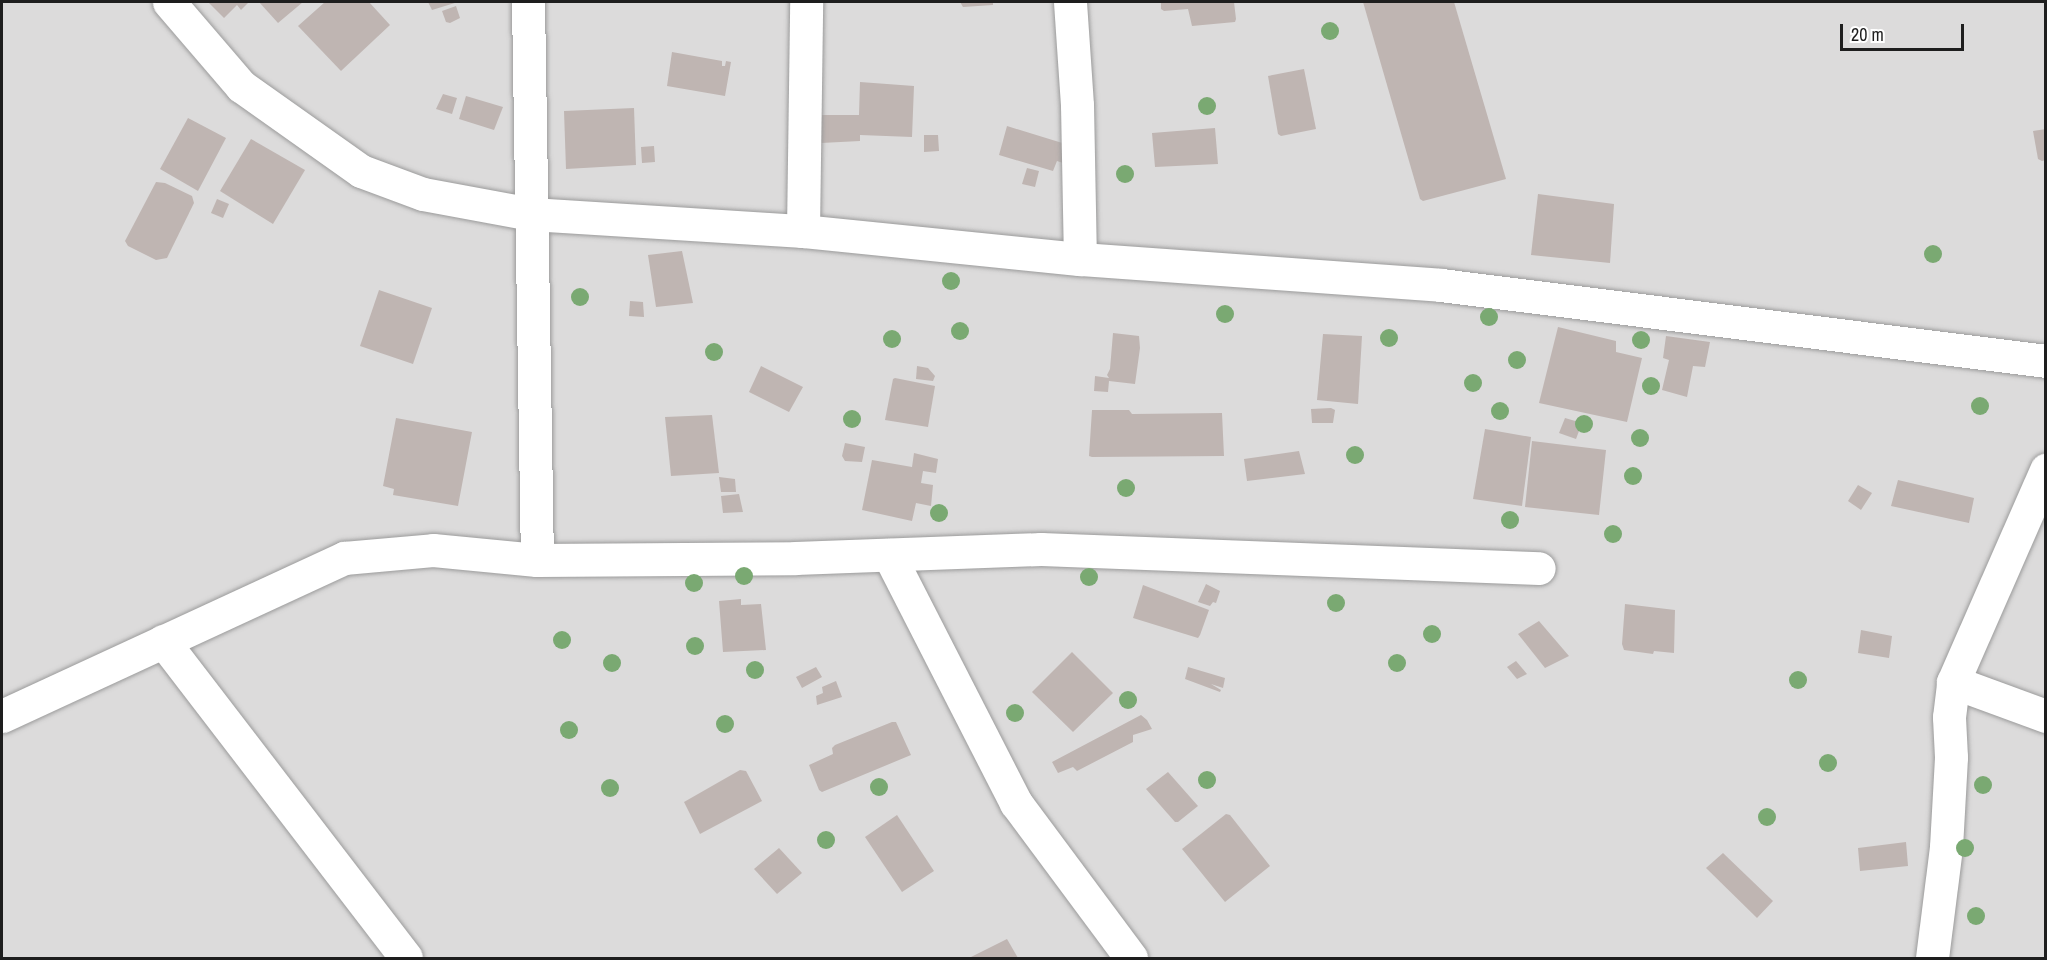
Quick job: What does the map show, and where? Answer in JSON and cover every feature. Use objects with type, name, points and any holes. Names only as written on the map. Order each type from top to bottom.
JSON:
[{"type":"street","points":[[169,2],[241,86],[361,171],[423,194],[531,214],[803,231],[1080,259],[1441,285],[2046,361]]},
{"type":"street","points":[[528,2],[537,560]]},
{"type":"street","points":[[803,231],[806,2]]},
{"type":"street","points":[[1070,2],[1077,105],[1080,259]]},
{"type":"street","points":[[1932,958],[1946,848],[1951,757],[1949,717],[1953,682],[2046,470]]},
{"type":"street","points":[[2,716],[344,558],[433,550],[537,560],[889,555],[1041,549],[1539,568]]},
{"type":"street","points":[[889,555],[1016,803],[1131,958]]},
{"type":"street","points":[[163,641],[406,958]]},
{"type":"street","points":[[1953,682],[2046,716]]},
{"type":"shaded area","points":[[2,2],[2045,2],[2045,958],[2,958]]},
{"type":"building","points":[[208,2],[249,2],[241,10],[237,5],[224,18]]},
{"type":"building","points":[[259,2],[303,2],[278,23]]},
{"type":"building","points":[[325,2],[369,2],[390,25],[341,71],[298,26]]},
{"type":"building","points":[[428,2],[458,2],[432,10]]},
{"type":"building","points":[[960,2],[993,2],[993,5],[963,7]]},
{"type":"building","points":[[1161,2],[1234,2],[1236,19],[1235,22],[1192,26],[1188,9],[1164,11],[1161,9]]},
{"type":"building","points":[[1363,2],[1454,2],[1506,179],[1423,201],[1420,199]]},
{"type":"building","points":[[456,6],[460,18],[450,23],[446,22],[442,11]]},
{"type":"building","points":[[672,52],[722,61],[722,66],[725,66],[726,61],[731,62],[725,96],[667,86]]},
{"type":"building","points":[[1304,69],[1316,129],[1281,136],[1278,134],[1268,76]]},
{"type":"building","points":[[860,82],[914,86],[912,137],[860,135],[860,141],[821,143],[817,140],[817,115],[859,115]]},
{"type":"building","points":[[443,94],[457,98],[452,114],[436,109]]},
{"type":"building","points":[[466,96],[503,107],[494,130],[459,119]]},
{"type":"building","points":[[634,108],[636,165],[566,169],[564,111]]},
{"type":"building","points":[[188,118],[226,138],[198,191],[160,169]]},
{"type":"building","points":[[1007,126],[1072,146],[1066,164],[1057,161],[1053,171],[999,155]]},
{"type":"building","points":[[1215,128],[1218,164],[1155,167],[1152,133]]},
{"type":"building","points":[[2046,129],[2046,160],[2042,161],[2038,159],[2033,131]]},
{"type":"building","points":[[924,135],[938,135],[939,151],[924,152]]},
{"type":"building","points":[[251,139],[305,170],[273,224],[220,191]]},
{"type":"building","points":[[654,146],[655,162],[642,163],[641,147]]},
{"type":"building","points":[[1027,168],[1039,171],[1035,187],[1022,184]]},
{"type":"building","points":[[156,182],[165,183],[192,196],[194,203],[167,258],[156,260],[128,246],[125,241]]},
{"type":"building","points":[[1538,194],[1614,204],[1610,263],[1531,255]]},
{"type":"building","points":[[217,199],[229,204],[223,218],[211,213]]},
{"type":"building","points":[[682,251],[693,303],[656,307],[648,255]]},
{"type":"building","points":[[379,290],[432,308],[413,364],[360,346]]},
{"type":"building","points":[[630,301],[643,302],[644,317],[629,316]]},
{"type":"building","points":[[1558,327],[1616,341],[1616,352],[1642,358],[1627,422],[1539,403]]},
{"type":"building","points":[[1113,333],[1139,336],[1140,348],[1135,384],[1109,381],[1108,392],[1094,391],[1095,376],[1109,378],[1107,375],[1110,369]]},
{"type":"building","points":[[1323,334],[1362,336],[1358,404],[1317,400]]},
{"type":"building","points":[[1666,336],[1710,342],[1705,367],[1693,366],[1687,397],[1662,390],[1669,360],[1663,358]]},
{"type":"building","points":[[761,366],[803,387],[789,412],[749,392]]},
{"type":"building","points":[[917,366],[928,368],[935,376],[933,381],[916,379]]},
{"type":"building","points":[[895,378],[935,386],[928,427],[885,420]]},
{"type":"building","points":[[1331,408],[1335,410],[1333,423],[1312,423],[1311,409]]},
{"type":"building","points":[[1092,410],[1129,410],[1132,414],[1222,413],[1224,456],[1089,456]]},
{"type":"building","points":[[712,415],[719,473],[671,476],[665,417]]},
{"type":"building","points":[[396,418],[472,432],[458,506],[393,495],[394,489],[383,486]]},
{"type":"building","points":[[1565,418],[1582,423],[1576,439],[1559,433]]},
{"type":"building","points":[[1485,429],[1531,437],[1522,506],[1473,499]]},
{"type":"building","points":[[1532,441],[1606,450],[1599,515],[1525,507]]},
{"type":"building","points":[[845,443],[865,447],[862,462],[845,461],[842,456]]},
{"type":"building","points":[[1299,451],[1305,474],[1247,481],[1244,459]]},
{"type":"building","points":[[914,453],[938,459],[936,473],[923,471],[921,483],[933,485],[931,506],[916,503],[912,521],[862,510],[872,460],[912,467]]},
{"type":"building","points":[[719,477],[735,479],[736,492],[721,492]]},
{"type":"building","points":[[1898,480],[1974,498],[1969,523],[1891,506]]},
{"type":"building","points":[[1858,485],[1872,493],[1861,510],[1848,501]]},
{"type":"building","points":[[739,494],[743,512],[723,513],[721,496]]},
{"type":"building","points":[[1206,584],[1220,591],[1216,603],[1213,602],[1210,606],[1198,602]]},
{"type":"building","points":[[1143,585],[1209,610],[1198,638],[1133,618]]},
{"type":"building","points":[[741,599],[741,605],[761,604],[766,650],[723,652],[719,601]]},
{"type":"building","points":[[1625,604],[1675,610],[1674,653],[1654,651],[1653,654],[1624,650],[1622,644]]},
{"type":"building","points":[[1539,621],[1569,656],[1545,668],[1518,634]]},
{"type":"building","points":[[1861,630],[1892,636],[1889,658],[1858,653]]},
{"type":"building","points":[[1072,652],[1113,693],[1073,732],[1032,692]]},
{"type":"building","points":[[1516,661],[1527,674],[1517,679],[1507,667]]},
{"type":"building","points":[[816,667],[822,677],[802,688],[796,677]]},
{"type":"building","points":[[1188,667],[1225,678],[1223,688],[1211,684],[1221,690],[1220,692],[1185,679]]},
{"type":"building","points":[[836,681],[842,697],[817,705],[816,696],[823,693],[822,687]]},
{"type":"building","points":[[1141,715],[1152,729],[1133,735],[1133,742],[1077,771],[1073,767],[1058,773],[1052,762]]},
{"type":"building","points":[[896,722],[911,755],[822,792],[819,790],[809,765],[833,754],[832,748],[835,745]]},
{"type":"building","points":[[740,770],[746,771],[762,801],[700,834],[684,802]]},
{"type":"building","points":[[1168,772],[1198,806],[1178,822],[1175,822],[1146,789]]},
{"type":"building","points":[[1226,814],[1230,815],[1270,866],[1225,902],[1182,849]]},
{"type":"building","points":[[897,815],[934,871],[902,892],[865,837]]},
{"type":"building","points":[[1906,842],[1908,866],[1860,871],[1858,848]]},
{"type":"building","points":[[779,848],[802,873],[777,894],[754,869]]},
{"type":"building","points":[[1723,853],[1773,901],[1757,918],[1706,868]]},
{"type":"building","points":[[1007,939],[1018,958],[969,958]]}]
